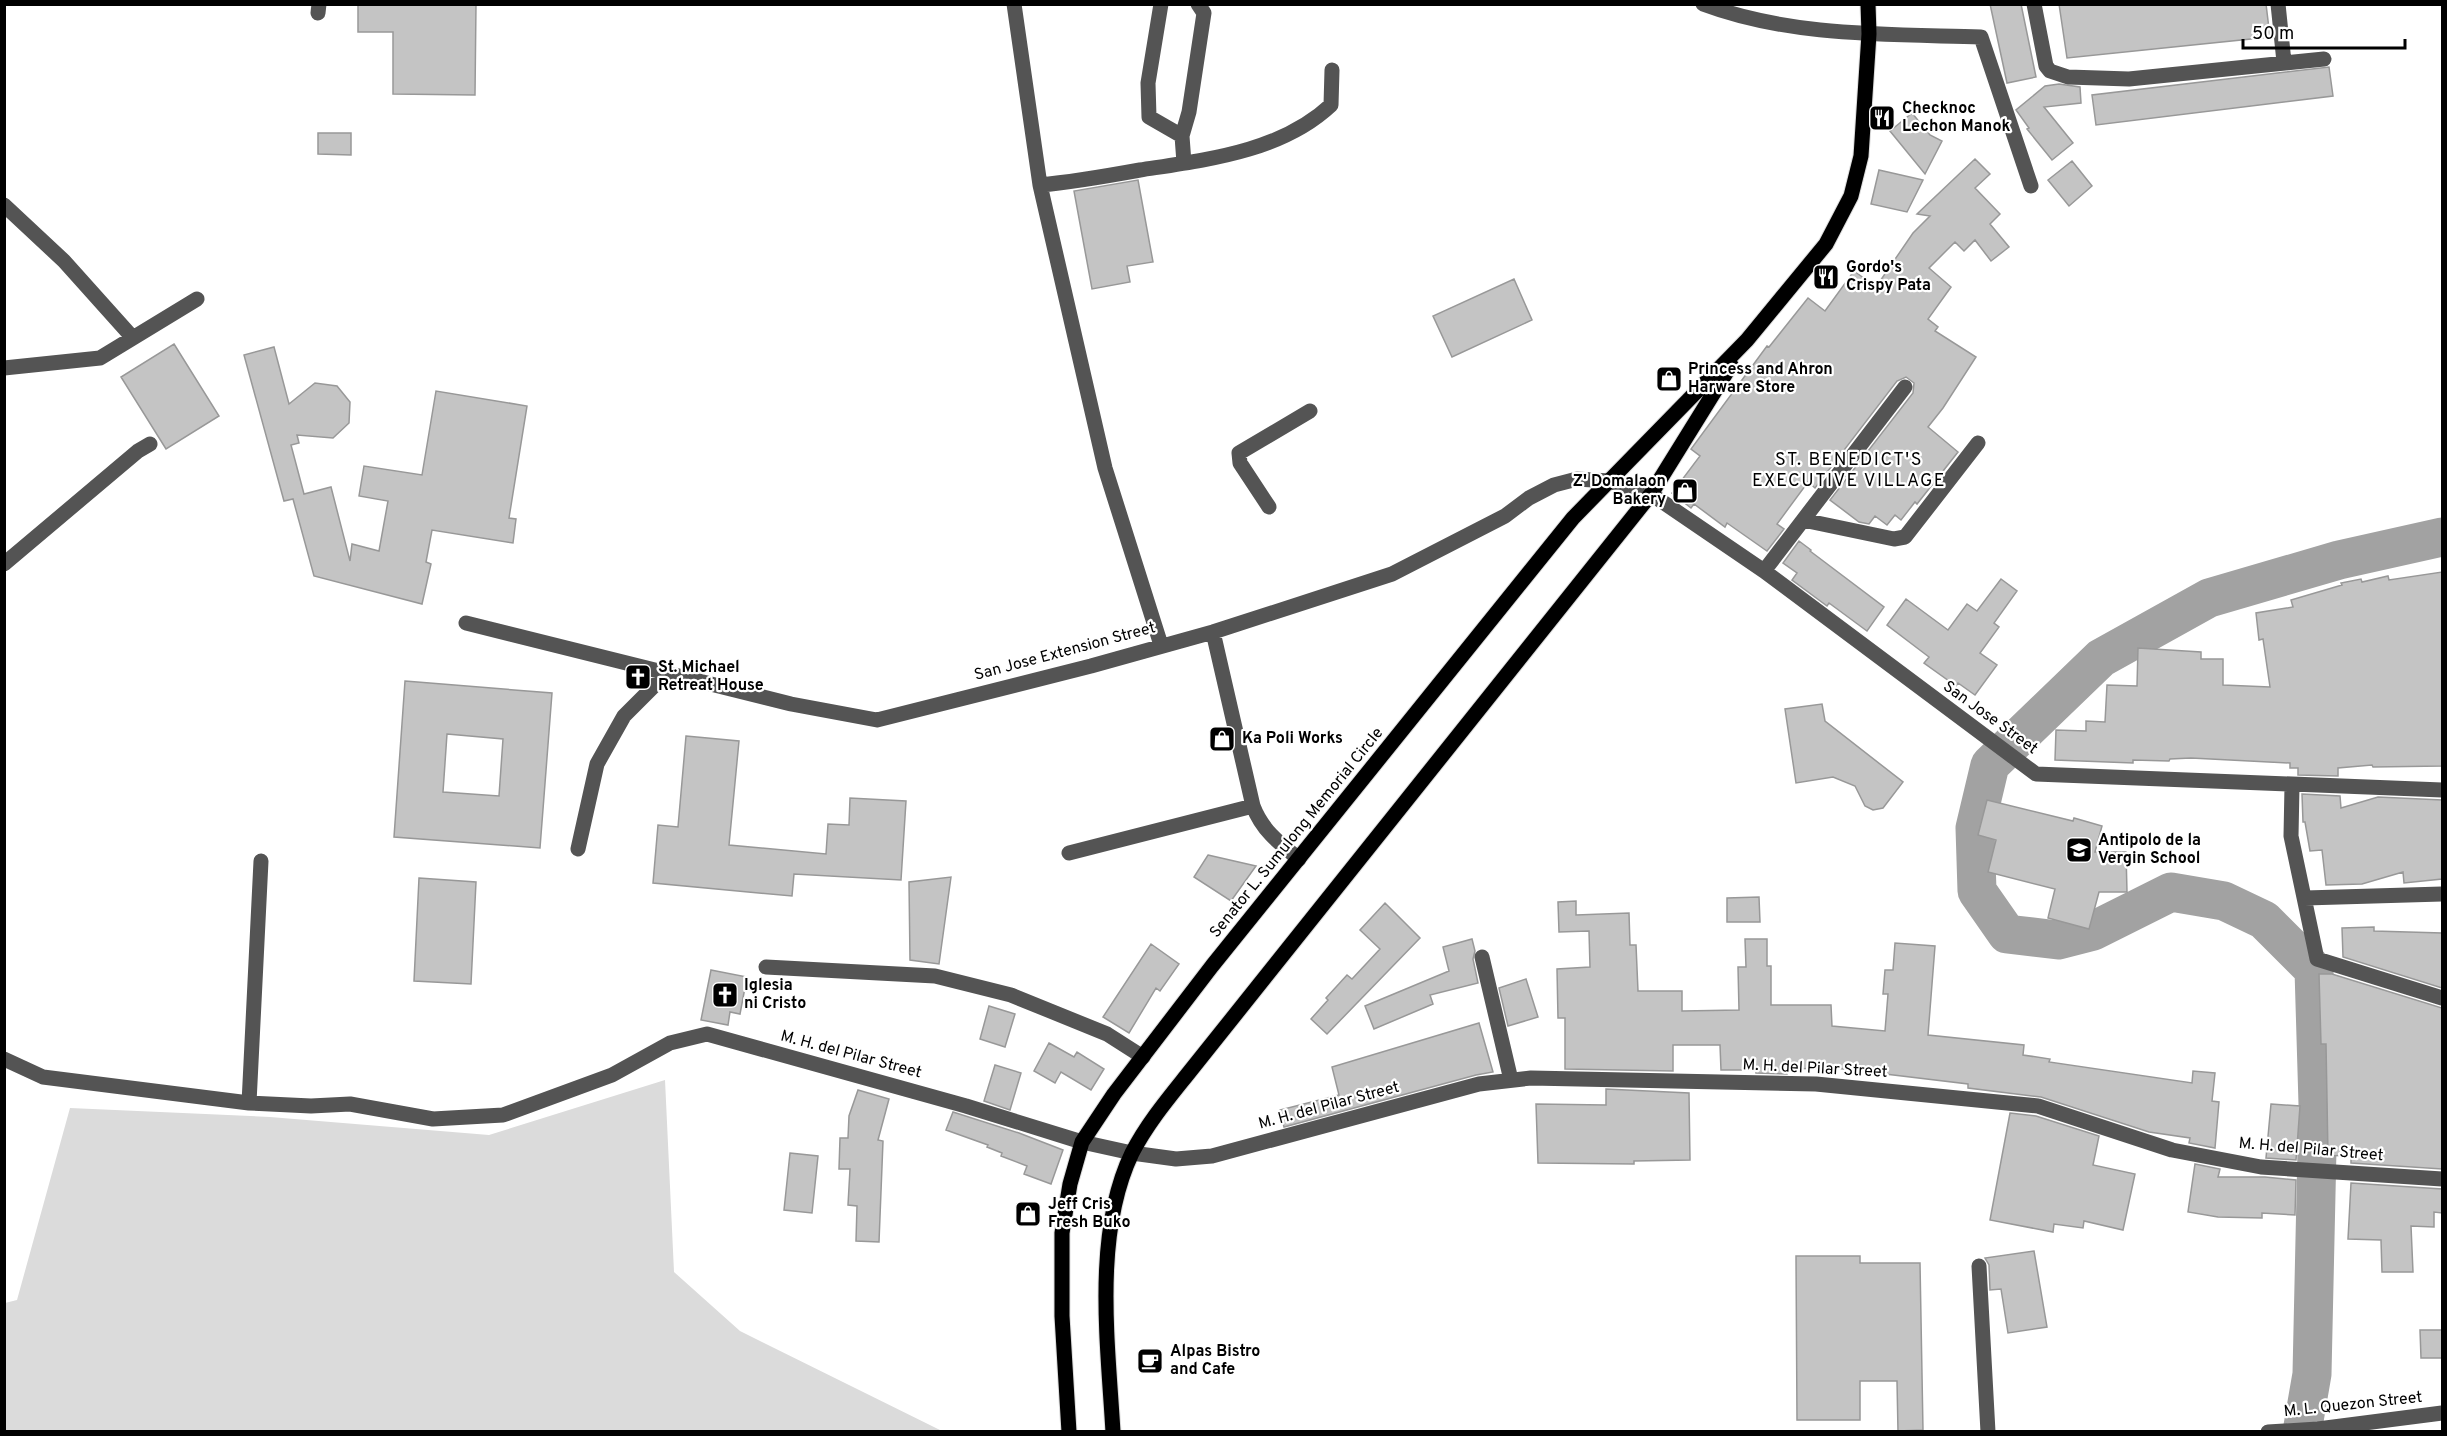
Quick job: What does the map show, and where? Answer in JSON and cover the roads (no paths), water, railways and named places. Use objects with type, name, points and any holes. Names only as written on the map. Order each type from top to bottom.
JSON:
[{"type":"main road","name":"Senator L. Sumulong Memorial Circle","points":[[1069,1431],[1062,1316],[1062,1233],[1070,1184],[1082,1142],[1114,1094],[1212,966],[1573,518],[1747,340],[1826,244],[1851,196],[1864,137],[1869,34],[1868,4]]},
{"type":"main road","name":"Senator L. Sumulong Memorial Circle","points":[[1113,1431],[1107,1328],[1108,1236],[1117,1194],[1132,1153],[1155,1115],[1652,494],[1747,340]]},
{"type":"street","points":[[1014,4],[1041,185],[1105,468],[1161,645]]},
{"type":"street","points":[[1161,4],[1148,83],[1149,117],[1182,136]]},
{"type":"street","points":[[1185,163],[1182,136],[1189,112],[1204,13],[1198,4]]},
{"type":"street","points":[[1703,4],[1757,21],[1869,34],[1981,38],[2031,186]]},
{"type":"street","points":[[2034,4],[2043,59],[2050,71],[2059,75],[2129,79],[2324,59]]},
{"type":"street","points":[[2278,4],[2284,62]]},
{"type":"street","points":[[1041,185],[1185,163],[1265,145],[1317,119],[1332,105],[1332,70]]},
{"type":"street","points":[[4,205],[64,261],[133,338]]},
{"type":"street","points":[[4,368],[100,358],[197,299]]},
{"type":"street","points":[[1764,571],[1905,387]]},
{"type":"street","points":[[1269,507],[1240,463],[1239,453],[1310,411]]},
{"type":"street","points":[[1803,520],[1894,539],[1905,537],[1978,443]]},
{"type":"street","points":[[4,564],[138,451],[150,444]]},
{"type":"street","name":"San Jose Extension Street","points":[[466,623],[790,704],[877,720],[1091,666],[1213,632],[1392,574],[1505,516],[1529,498],[1554,485],[1577,479],[1608,481],[1652,494]]},
{"type":"street","name":"San Jose Street","points":[[1652,494],[1764,571],[2036,774],[2292,786],[2442,790]]},
{"type":"street","points":[[1213,632],[1253,806],[1260,822],[1271,836],[1299,859]]},
{"type":"street","points":[[578,849],[597,764],[624,716],[667,673]]},
{"type":"street","points":[[2292,786],[2291,836],[2317,959],[2442,998]]},
{"type":"street","points":[[1069,853],[1253,806]]},
{"type":"street","points":[[249,1103],[261,861]]},
{"type":"street","points":[[2305,898],[2442,894]]},
{"type":"street","points":[[1482,957],[1511,1080]]},
{"type":"street","points":[[766,967],[935,976],[1011,995],[1107,1034],[1143,1058]]},
{"type":"street","name":"M. H. del Pilar Street","points":[[4,1059],[43,1077],[249,1103],[311,1106],[350,1104],[433,1119],[503,1115],[612,1075],[670,1043],[706,1034],[966,1106],[1082,1142],[1132,1153],[1176,1159],[1212,1156],[1479,1084],[1511,1080],[1531,1078],[1816,1084],[2038,1106],[2172,1150],[2261,1167],[2442,1179]]},
{"type":"street","points":[[1979,1266],[1988,1431]]},
{"type":"street","name":"M. L. Quezon Street","points":[[2268,1431],[2318,1429],[2442,1413]]},
{"type":"waterway","points":[[2302,1432],[2312,1374],[2318,1104],[2314,970],[2264,920],[2224,901],[2171,892],[2093,931],[2058,940],[2007,934],[1977,891],[1975,828],[1990,765],[2101,658],[2209,598],[2339,560],[2442,537]]},
{"type":"place","name":"Checknoc Lechon Manok","points":[[1882,118]]},
{"type":"place","name":"Gordo's Crispy Pata","points":[[1826,277]]},
{"type":"place","name":"Princess and Ahron Harware Store","points":[[1669,379]]},
{"type":"place","name":"Z' Domalaon Bakery","points":[[1685,491]]},
{"type":"place","name":"St. Michael Retreat House","points":[[638,677]]},
{"type":"place","name":"Ka Poli Works","points":[[1222,739]]},
{"type":"place","name":"Antipolo de la Vergin School","points":[[2079,850]]},
{"type":"place","name":"Iglesia ni Cristo","points":[[725,995]]},
{"type":"place","name":"Jeff Cris Fresh Buko","points":[[1028,1214]]},
{"type":"place","name":"Alpas Bistro and Cafe","points":[[1150,1361]]},
{"type":"district","name":"ST. BENEDICT'S EXECUTIVE VILLAGE","points":[[1849,470]]}]
